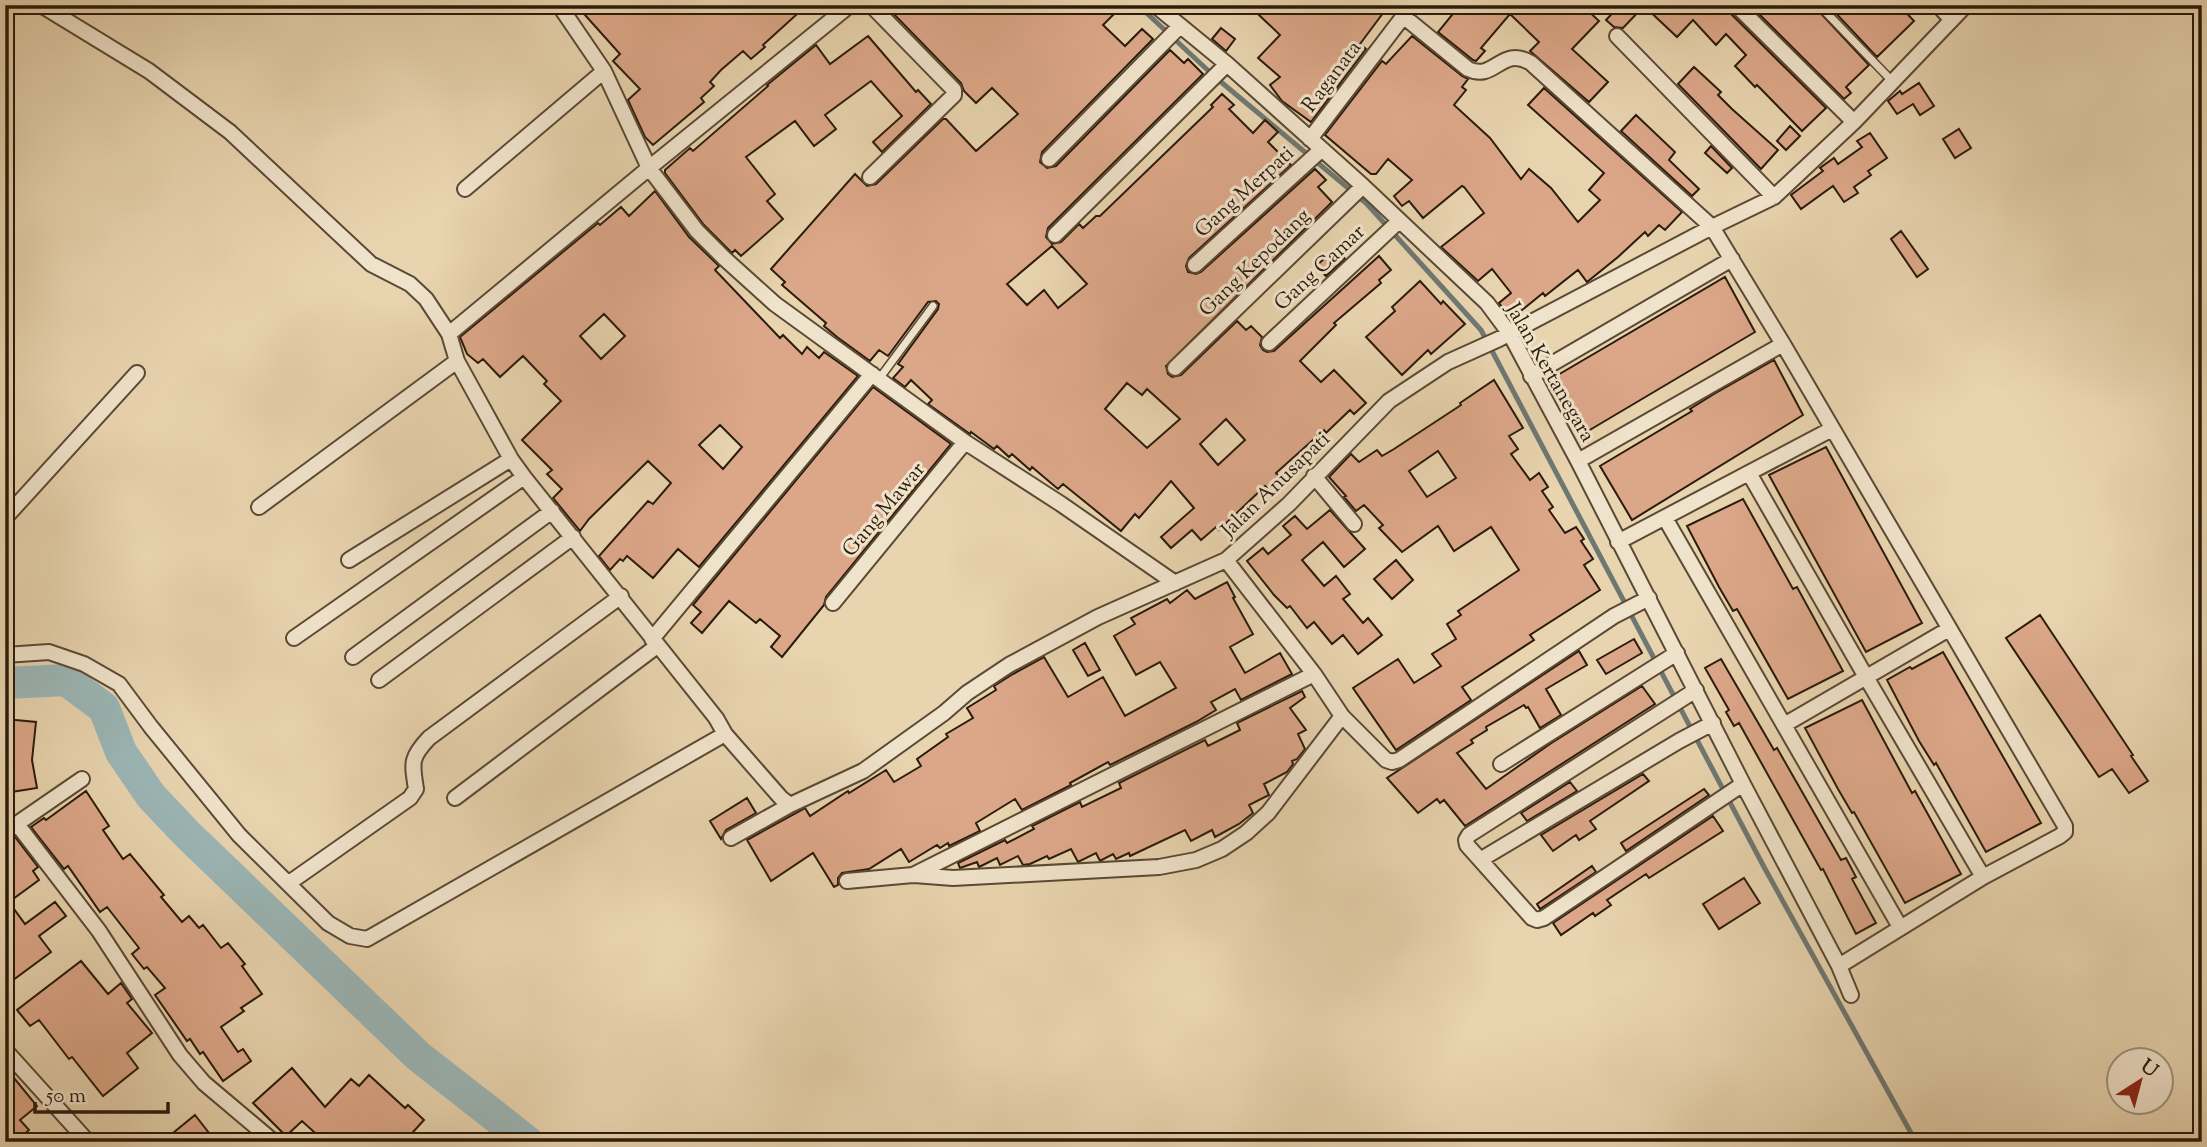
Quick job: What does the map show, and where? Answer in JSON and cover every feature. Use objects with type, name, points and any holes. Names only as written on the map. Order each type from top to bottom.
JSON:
[{"type":"street","points":[[41,5],[149,71],[230,132],[371,264],[410,284],[426,299],[449,334],[457,361],[511,459],[716,718],[725,734],[790,805]]},
{"type":"street","points":[[559,5],[604,71],[649,168],[697,231],[724,258],[775,304],[965,442],[1175,583]]},
{"type":"street","points":[[449,334],[850,5]]},
{"type":"street","points":[[870,177],[954,95],[954,90],[871,5]]},
{"type":"street","name":"Jalan Kertanegara","points":[[1155,5],[1178,28],[1310,139],[1357,192],[1394,226],[1486,303],[1531,376],[1578,461],[1648,599],[1672,655],[1696,690],[1708,726],[1739,787],[1839,966],[1851,995]]},
{"type":"street","points":[[1736,5],[1854,122]]},
{"type":"street","points":[[1938,5],[1952,19]]},
{"type":"street","name":"Jalan Anusapati","points":[[731,838],[790,805],[863,771],[1009,665],[1098,617],[1226,560],[1289,504],[1389,401],[1432,372],[1464,354],[1505,337],[1773,197],[1854,122],[1966,5]]},
{"type":"street","points":[[1408,11],[1475,72],[1485,71],[1513,57],[1520,57],[1531,63],[1712,227],[2065,826],[2065,832],[2060,836],[1983,877],[1839,966]]},
{"type":"street","name":"Raganata","points":[[1310,139],[1408,11]]},
{"type":"street","points":[[1049,159],[1178,28]]},
{"type":"street","points":[[1617,36],[1773,197]]},
{"type":"street","points":[[1055,235],[1224,67]]},
{"type":"street","points":[[465,189],[604,71]]},
{"type":"street","name":"Gang Merpati","points":[[1195,265],[1319,151]]},
{"type":"street","name":"Gang Kepodang","points":[[1175,368],[1357,192]]},
{"type":"street","name":"Gang Camar","points":[[1269,343],[1394,226]]},
{"type":"street","points":[[1531,376],[1732,259]]},
{"type":"street","points":[[1578,461],[1783,344]]},
{"type":"street","points":[[259,508],[457,361]]},
{"type":"street","points":[[5,518],[137,373]]},
{"type":"street","points":[[455,798],[655,643],[875,377]]},
{"type":"street","points":[[1618,542],[1832,429]]},
{"type":"street","name":"Gang Mawar","points":[[833,603],[965,442]]},
{"type":"street","points":[[349,560],[511,459]]},
{"type":"street","points":[[1749,473],[1983,877]]},
{"type":"street","points":[[1314,476],[1354,524]]},
{"type":"street","points":[[294,638],[524,477]]},
{"type":"street","points":[[353,657],[552,512]]},
{"type":"street","points":[[1665,518],[1900,927]]},
{"type":"street","points":[[379,680],[573,537]]},
{"type":"street","points":[[1226,560],[1314,674],[1342,716],[1386,760],[1392,762],[1399,760],[1614,616],[1648,599]]},
{"type":"street","points":[[289,883],[410,799],[416,789],[412,764],[414,755],[429,738],[621,596]]},
{"type":"street","points":[[1784,725],[1948,629]]},
{"type":"street","points":[[5,655],[48,652],[84,664],[118,684],[239,835],[328,923],[350,936],[367,939],[725,734]]},
{"type":"street","points":[[1501,764],[1672,655]]},
{"type":"street","points":[[913,875],[1314,674]]},
{"type":"street","points":[[1696,690],[1469,835],[1467,845],[1532,918],[1537,920],[1544,918],[1739,787]]},
{"type":"street","points":[[847,881],[913,875],[967,878],[1160,867],[1196,860],[1222,849],[1246,833],[1268,813],[1342,716]]},
{"type":"street","points":[[1480,860],[1708,726]]},
{"type":"street","points":[[82,779],[11,828],[99,931],[180,1055],[204,1083],[274,1142]]},
{"type":"street","points":[[5,1050],[88,1142]]},
{"type":"lane","points":[[1819,5],[1892,82]]},
{"type":"lane","points":[[875,377],[933,306]]},
{"type":"building","points":[[576,5],[720,5],[728,14],[737,5],[807,5],[751,59],[743,51],[721,70],[710,82],[714,86],[701,98],[704,102],[653,145],[645,137],[628,100],[640,89],[613,61],[620,54]]},
{"type":"building","points":[[885,5],[1109,5],[1116,12],[1103,25],[1125,46],[1142,29],[1153,39],[1042,152],[1040,162],[1047,168],[1056,166],[1170,50],[1184,63],[1188,59],[1203,74],[1048,228],[1046,237],[1052,244],[1061,242],[1079,224],[1083,228],[1096,216],[1100,216],[1213,107],[1211,105],[1222,94],[1234,105],[1229,109],[1253,133],[1265,120],[1278,132],[1268,142],[1291,165],[1189,258],[1186,266],[1188,272],[1201,272],[1315,169],[1326,180],[1318,187],[1332,202],[1166,366],[1172,377],[1181,375],[1237,321],[1246,330],[1251,326],[1262,337],[1260,345],[1263,350],[1274,351],[1379,256],[1391,270],[1379,280],[1381,283],[1334,323],[1336,325],[1300,361],[1321,382],[1334,370],[1366,403],[1354,414],[1350,410],[1326,433],[1324,430],[1276,473],[1286,484],[1274,495],[1265,486],[1219,530],[1216,527],[1201,540],[1192,530],[1171,548],[1161,537],[1194,508],[1171,481],[1139,518],[1135,514],[1121,531],[1063,484],[1058,489],[1032,467],[1030,470],[1012,454],[1009,457],[997,446],[994,449],[928,404],[932,400],[911,380],[905,387],[893,378],[903,367],[898,364],[938,309],[939,304],[936,301],[928,302],[888,356],[879,350],[870,361],[824,326],[826,323],[782,285],[785,282],[771,269],[855,174],[867,186],[876,184],[943,119],[976,151],[1018,114],[992,88],[976,103],[964,91],[961,83]],"holes":[[[1052,246],[1087,284],[1058,308],[1044,290],[1027,305],[1007,284]],[[1127,383],[1142,395],[1147,389],[1180,419],[1147,448],[1105,409]],[[1226,419],[1245,440],[1218,465],[1200,444]]]},
{"type":"building","points":[[1266,5],[1389,5],[1360,44],[1366,49],[1311,122],[1282,101],[1270,85],[1280,77],[1258,58],[1280,35],[1259,15]]},
{"type":"building","points":[[1460,5],[1582,5],[1599,21],[1572,49],[1608,82],[1589,102],[1530,51],[1539,42],[1510,14],[1481,48],[1485,51],[1476,61],[1473,60],[1438,32]]},
{"type":"building","points":[[1620,5],[1727,5],[1729,12],[1826,108],[1802,131],[1735,66],[1746,55],[1726,34],[1716,45],[1693,20],[1677,37],[1644,6],[1623,28],[1614,27],[1606,20]]},
{"type":"building","points":[[1750,5],[1813,5],[1869,65],[1846,87],[1851,93],[1844,99]]},
{"type":"building","points":[[1828,5],[1899,5],[1914,21],[1877,57]]},
{"type":"building","points":[[1221,28],[1235,39],[1226,51],[1212,39]]},
{"type":"building","points":[[868,36],[916,92],[918,90],[931,104],[882,152],[873,142],[902,116],[871,81],[825,115],[836,129],[814,146],[795,121],[746,157],[775,194],[767,201],[783,219],[741,256],[735,250],[732,253],[704,225],[665,170],[690,148],[693,151],[816,45],[830,64]]},
{"type":"building","points":[[1412,36],[1468,79],[1462,87],[1466,90],[1454,105],[1490,138],[1521,179],[1529,169],[1551,188],[1578,222],[1600,200],[1589,190],[1604,173],[1528,105],[1544,88],[1682,212],[1665,230],[1659,225],[1648,236],[1645,232],[1587,282],[1578,270],[1511,319],[1499,303],[1511,293],[1492,269],[1478,281],[1441,247],[1484,213],[1464,187],[1423,218],[1409,201],[1402,206],[1394,196],[1412,180],[1388,159],[1376,174],[1371,174],[1325,135],[1382,61],[1386,64]]},
{"type":"building","points":[[1694,67],[1721,92],[1718,95],[1732,109],[1778,150],[1761,169],[1678,84]]},
{"type":"building","points":[[1919,83],[1934,106],[1920,115],[1913,104],[1897,114],[1888,101],[1900,91],[1902,94]]},
{"type":"building","points":[[1636,115],[1675,152],[1669,160],[1699,189],[1692,196],[1621,131]]},
{"type":"building","points":[[1790,126],[1800,136],[1786,150],[1777,141]]},
{"type":"building","points":[[1959,129],[1971,148],[1955,158],[1943,139]]},
{"type":"building","points":[[1870,133],[1887,158],[1868,171],[1871,175],[1854,187],[1858,193],[1844,202],[1833,186],[1801,209],[1791,195],[1823,171],[1820,168],[1834,158],[1838,164],[1862,147],[1857,141]]},
{"type":"building","points":[[1711,146],[1732,168],[1727,173],[1705,153]]},
{"type":"building","points":[[655,191],[689,237],[719,266],[715,270],[780,338],[783,335],[802,354],[807,347],[819,358],[824,352],[858,376],[699,567],[678,549],[653,578],[627,556],[623,561],[620,559],[610,570],[599,556],[648,501],[653,504],[671,483],[648,461],[580,531],[553,498],[562,489],[547,474],[552,470],[522,440],[561,401],[544,384],[547,381],[523,356],[500,377],[483,359],[478,363],[467,354],[460,337],[598,223],[600,225],[621,207],[629,216]],"holes":[[[604,314],[625,336],[601,359],[580,336]],[[720,425],[742,447],[723,469],[699,445]]]},
{"type":"building","points":[[1901,231],[1928,269],[1917,277],[1891,239]]},
{"type":"building","points":[[1336,248],[1345,259],[1326,276],[1316,266]]},
{"type":"building","points":[[1725,277],[1755,332],[1583,434],[1551,379]]},
{"type":"building","points":[[1420,281],[1441,304],[1443,301],[1465,324],[1431,354],[1428,350],[1402,375],[1366,337],[1395,311],[1392,307]]},
{"type":"building","points":[[1774,360],[1803,415],[1632,520],[1600,466],[1692,411],[1690,409],[1714,394]]},
{"type":"building","points":[[1494,380],[1523,428],[1509,436],[1518,449],[1511,454],[1530,480],[1539,473],[1548,487],[1542,491],[1553,507],[1549,510],[1565,533],[1576,527],[1584,539],[1581,541],[1593,559],[1584,565],[1600,590],[1530,635],[1534,640],[1462,687],[1471,700],[1396,750],[1353,688],[1398,659],[1414,683],[1441,666],[1432,654],[1456,639],[1447,624],[1461,615],[1458,611],[1519,570],[1491,527],[1454,551],[1438,526],[1402,552],[1379,528],[1383,525],[1364,505],[1356,511],[1329,477],[1351,454],[1359,462],[1377,450],[1382,456],[1461,405],[1460,403]],"holes":[[[1438,451],[1456,478],[1427,497],[1409,471]]]},
{"type":"building","points":[[873,387],[951,444],[826,597],[824,605],[782,657],[771,647],[780,636],[760,619],[756,623],[729,601],[702,633],[691,623],[701,612],[693,605]]},
{"type":"building","points":[[1826,447],[1922,623],[1866,652],[1769,475]]},
{"type":"building","points":[[1743,499],[1793,589],[1797,587],[1843,671],[1788,699],[1737,609],[1733,611],[1687,526]]},
{"type":"building","points":[[1330,510],[1365,549],[1344,567],[1323,542],[1302,560],[1324,586],[1336,576],[1350,594],[1343,599],[1363,623],[1368,618],[1382,635],[1358,654],[1343,635],[1332,644],[1314,622],[1307,628],[1290,606],[1287,608],[1274,595],[1247,561],[1263,548],[1268,554],[1291,535],[1283,526],[1295,516],[1307,529]]},
{"type":"building","points":[[1396,560],[1413,580],[1392,599],[1374,579]]},
{"type":"building","points":[[1227,582],[1253,634],[1230,647],[1245,673],[1280,653],[1292,674],[1241,700],[1235,689],[1211,702],[1216,710],[1196,722],[1110,765],[1108,762],[1022,810],[1015,799],[976,823],[980,831],[949,846],[948,843],[940,848],[937,845],[909,862],[901,849],[869,869],[842,873],[838,878],[838,885],[834,887],[813,853],[771,881],[747,840],[805,808],[810,816],[886,770],[894,782],[921,766],[917,759],[948,737],[946,734],[973,718],[967,708],[996,690],[994,686],[1044,657],[1068,697],[1103,677],[1125,716],[1176,688],[1160,662],[1136,675],[1114,636],[1135,624],[1131,618],[1167,599],[1170,603],[1187,590],[1195,599]]},
{"type":"building","points":[[2040,615],[2148,781],[2129,793],[2112,769],[2099,777],[2006,638]]},
{"type":"building","points":[[1634,639],[1642,653],[1606,674],[1597,660]]},
{"type":"building","points":[[1085,643],[1100,670],[1088,676],[1073,650]]},
{"type":"building","points":[[1579,651],[1587,665],[1546,689],[1561,715],[1540,728],[1528,707],[1524,705],[1486,727],[1487,730],[1471,740],[1473,743],[1457,753],[1486,789],[1550,744],[1642,686],[1655,704],[1465,826],[1444,800],[1440,803],[1437,799],[1418,813],[1387,778]]},
{"type":"building","points":[[1943,652],[2041,823],[1986,852],[1936,763],[1934,765],[1919,741],[1887,680]]},
{"type":"building","points":[[1721,659],[1774,750],[1777,748],[1841,860],[1846,858],[1856,877],[1852,879],[1876,923],[1856,934],[1823,869],[1821,870],[1739,723],[1734,726],[1726,712],[1729,710],[1705,668]]},
{"type":"building","points":[[1302,691],[1305,697],[1290,708],[1306,730],[1298,734],[1305,749],[1292,761],[1293,764],[1287,772],[1264,784],[1269,795],[1249,805],[1253,813],[1215,837],[1212,830],[1191,841],[1185,830],[1130,856],[1129,853],[1116,859],[1113,854],[1100,861],[1096,853],[1078,862],[1071,849],[1030,864],[1023,865],[1018,856],[1000,865],[997,858],[979,867],[977,862],[960,868],[958,863],[1005,840],[1007,843],[1034,829],[1032,826],[1080,802],[1082,807],[1121,788],[1119,783],[1205,740],[1208,746],[1240,730],[1237,723]]},
{"type":"building","points":[[1862,700],[1912,793],[1915,791],[1961,874],[1905,903],[1805,728]]},
{"type":"building","points":[[5,719],[36,722],[32,760],[37,788],[5,793]]},
{"type":"building","points":[[1643,774],[1649,781],[1590,821],[1596,829],[1579,840],[1576,835],[1553,851],[1541,835]]},
{"type":"building","points":[[1570,782],[1577,791],[1527,821],[1521,813]]},
{"type":"building","points":[[1704,789],[1709,795],[1626,851],[1621,843]]},
{"type":"building","points":[[86,791],[109,826],[103,830],[123,859],[130,854],[164,895],[161,897],[182,922],[189,916],[199,928],[203,925],[221,948],[228,943],[245,964],[242,966],[262,994],[241,1008],[244,1011],[221,1027],[238,1052],[243,1049],[251,1061],[223,1081],[203,1052],[200,1054],[190,1039],[187,1041],[155,995],[165,988],[132,954],[139,948],[107,907],[100,912],[68,866],[64,869],[31,827],[44,818],[46,820]]},
{"type":"building","points":[[747,798],[756,813],[726,830],[721,839],[710,821]]},
{"type":"building","points":[[1713,816],[1723,831],[1649,878],[1646,874],[1607,900],[1611,905],[1595,916],[1593,913],[1561,935],[1553,923]]},
{"type":"building","points":[[15,837],[38,867],[33,871],[39,880],[9,902],[25,924],[55,902],[66,916],[39,936],[51,952],[5,986],[5,842]]},
{"type":"building","points":[[1592,866],[1596,872],[1540,909],[1537,904]]},
{"type":"building","points":[[1744,878],[1760,903],[1719,929],[1703,904]]},
{"type":"building","points":[[81,961],[108,994],[121,983],[132,999],[127,1003],[152,1033],[127,1053],[138,1068],[103,1096],[72,1057],[69,1059],[39,1020],[30,1026],[17,1010]]},
{"type":"building","points":[[5,1067],[37,1106],[20,1120],[29,1130],[15,1142],[5,1142]]},
{"type":"building","points":[[292,1068],[325,1107],[351,1079],[359,1086],[369,1075],[405,1108],[408,1105],[424,1120],[404,1142],[325,1142],[302,1121],[286,1136],[253,1103]]},
{"type":"building","points":[[195,1115],[216,1142],[162,1142]]},
{"type":"waterway","points":[[1138,5],[1215,77],[1366,203],[1481,330],[1764,867],[1916,1142]]},
{"type":"waterway","points":[[5,683],[66,680],[104,708],[121,752],[151,796],[187,834],[418,1056],[528,1142]]}]
